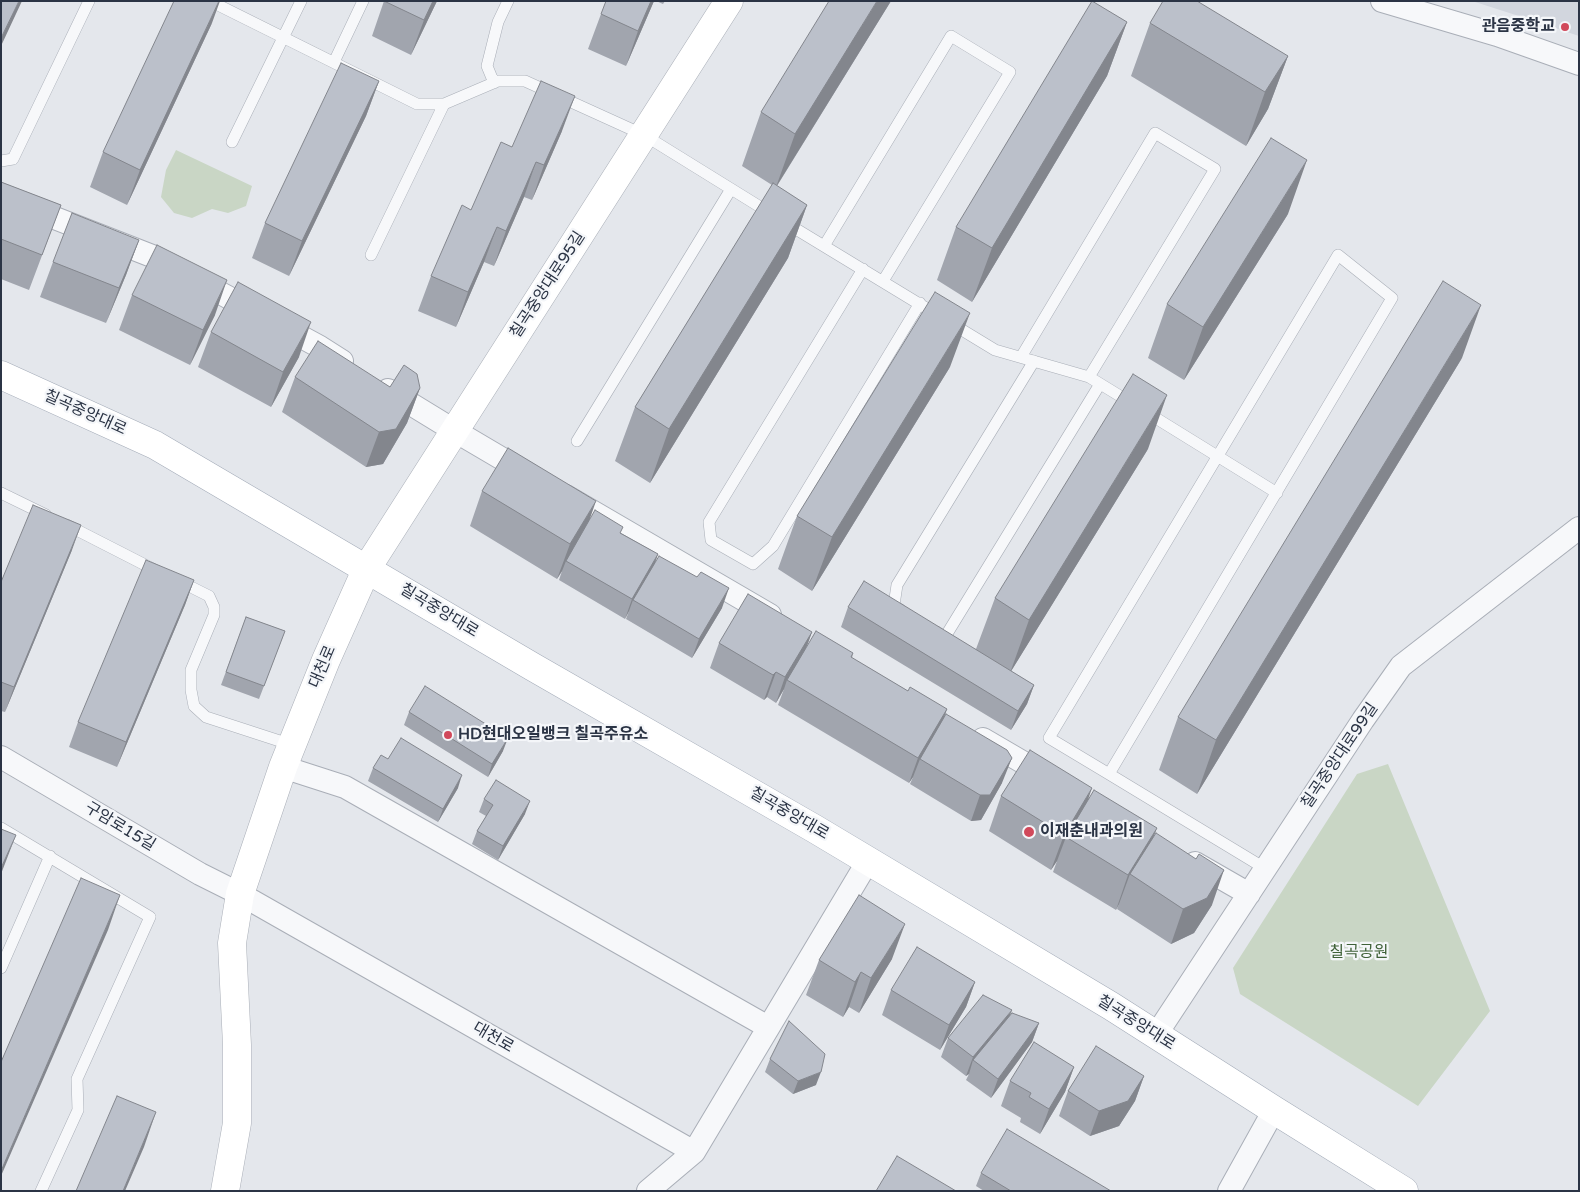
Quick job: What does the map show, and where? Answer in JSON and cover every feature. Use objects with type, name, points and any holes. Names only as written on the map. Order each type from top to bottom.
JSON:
[{"type":"main road","name":"칠곡중앙대로95길","points":[[367,568],[729,1]]},
{"type":"main road","name":"칠곡중앙대로","points":[[1,375],[156,445],[541,672],[868,861],[1111,1006],[1404,1191]]},
{"type":"main road","name":"대천로","points":[[230,1189],[237,1123],[237,1045],[232,943],[240,894],[287,756],[326,660],[367,568]]},
{"type":"street","points":[[1382,1],[1497,35],[1579,64]]},
{"type":"street","points":[[1,197],[152,256],[320,347],[454,431],[791,627]]},
{"type":"street","name":"칠곡중앙대로99길","points":[[1156,1035],[1363,720],[1401,666],[1579,528]]},
{"type":"street","points":[[964,728],[1068,788]]},
{"type":"street","name":"구암로15길","points":[[1,756],[200,874],[240,894]]},
{"type":"street","points":[[287,756],[768,1027]]},
{"type":"street","points":[[1180,854],[1249,894]]},
{"type":"street","points":[[648,1191],[694,1152],[868,861]]},
{"type":"street","name":"대천로","points":[[240,894],[694,1152]]},
{"type":"street","points":[[1229,1191],[1274,1110]]},
{"type":"lane","points":[[1,161],[13,159],[89,1]]},
{"type":"lane","points":[[210,1],[417,104],[444,104],[498,81],[525,81],[644,136],[995,350],[1089,377],[1277,493]]},
{"type":"lane","points":[[232,142],[301,1]]},
{"type":"lane","points":[[334,62],[363,1]]},
{"type":"lane","points":[[494,83],[487,66],[498,22],[508,1]]},
{"type":"lane","points":[[824,246],[951,36],[1010,72],[883,281]]},
{"type":"lane","points":[[371,256],[444,104]]},
{"type":"lane","points":[[1021,357],[1155,133],[1215,169],[1089,377]]},
{"type":"lane","points":[[577,441],[731,189]]},
{"type":"lane","points":[[1109,774],[1392,298],[1338,255],[1049,738],[1266,869]]},
{"type":"lane","points":[[863,269],[709,522],[711,540],[753,564],[773,546],[920,304]]},
{"type":"lane","points":[[908,615],[894,606],[897,585],[1034,361]]},
{"type":"lane","points":[[930,628],[945,638],[1100,384]]},
{"type":"lane","points":[[1,493],[209,596],[214,607],[214,615],[191,670],[191,690],[194,706],[206,716],[287,756]]},
{"type":"lane","points":[[1,828],[150,917],[77,1079],[78,1110],[41,1191]]},
{"type":"lane","points":[[1,968],[50,856]]},
{"type":"shaded area","name":"관음중학교","points":[[1472,1],[1579,1],[1579,36],[1525,18]]},
{"type":"green space","points":[[176,150],[252,186],[246,206],[228,213],[212,209],[192,218],[174,213],[161,197],[166,170]]},
{"type":"green space","name":"칠곡공원","points":[[1388,764],[1490,1011],[1418,1106],[1240,994],[1233,968],[1357,774]]},
{"type":"building","points":[[1,1],[19,1],[1,38]]},
{"type":"building","points":[[174,1],[219,1],[140,170],[103,152]]},
{"type":"building","points":[[384,1],[433,1],[424,20]]},
{"type":"building","points":[[606,1],[651,1],[638,31],[601,14]]},
{"type":"building","points":[[829,1],[877,1],[795,134],[761,112]]},
{"type":"building","points":[[1092,1],[1127,22],[992,248],[956,227]]},
{"type":"building","points":[[1163,1],[1197,1],[1288,56],[1265,92],[1150,23]]},
{"type":"building","points":[[341,63],[379,81],[302,241],[265,223]]},
{"type":"building","points":[[541,81],[575,96],[544,165],[536,162],[506,231],[497,227],[468,292],[431,276],[462,205],[471,210],[501,142],[512,147]]},
{"type":"building","points":[[1271,138],[1307,160],[1203,327],[1167,304]]},
{"type":"building","points":[[1,182],[61,205],[42,255],[1,239]]},
{"type":"building","points":[[773,183],[807,205],[669,429],[635,407]]},
{"type":"building","points":[[72,213],[139,240],[119,288],[53,262]]},
{"type":"building","points":[[157,245],[227,280],[203,330],[132,295]]},
{"type":"building","points":[[1443,281],[1481,305],[1216,740],[1178,717]]},
{"type":"building","points":[[238,282],[311,322],[283,372],[211,332]]},
{"type":"building","points":[[935,292],[970,313],[832,537],[797,516]]},
{"type":"building","points":[[318,341],[390,387],[404,365],[417,374],[420,388],[396,429],[379,432],[295,377]]},
{"type":"building","points":[[1133,374],[1167,395],[1029,620],[995,598]]},
{"type":"building","points":[[508,448],[596,501],[570,544],[482,491]]},
{"type":"building","points":[[33,505],[81,525],[14,687],[1,682],[1,582]]},
{"type":"building","points":[[595,510],[623,527],[620,533],[658,554],[632,599],[566,561]]},
{"type":"building","points":[[659,556],[697,577],[701,572],[729,588],[699,639],[633,600]]},
{"type":"building","points":[[146,560],[194,580],[126,742],[78,722]]},
{"type":"building","points":[[864,581],[1034,685],[1018,711],[848,607]]},
{"type":"building","points":[[748,594],[812,632],[785,677],[776,672],[773,675],[719,643]]},
{"type":"building","points":[[246,617],[285,631],[264,686],[226,672]]},
{"type":"building","points":[[816,631],[853,653],[851,657],[908,691],[910,687],[947,709],[918,758],[787,680]]},
{"type":"building","points":[[425,686],[508,738],[492,764],[409,712]]},
{"type":"building","points":[[946,714],[1007,750],[1012,758],[990,795],[980,795],[920,759]]},
{"type":"building","points":[[401,738],[462,775],[443,809],[373,768],[381,755],[388,759]]},
{"type":"building","points":[[1030,750],[1092,788],[1064,835],[1001,796]]},
{"type":"building","points":[[496,780],[530,801],[503,846],[477,831],[493,805],[484,799]]},
{"type":"building","points":[[1094,790],[1157,828],[1128,875],[1066,837]]},
{"type":"building","points":[[1,829],[16,835],[1,868]]},
{"type":"building","points":[[1156,833],[1196,859],[1199,854],[1224,870],[1207,898],[1183,909],[1130,874]]},
{"type":"building","points":[[81,878],[120,895],[1,1171],[1,1062]]},
{"type":"building","points":[[859,895],[905,924],[871,978],[861,972],[855,982],[819,960]]},
{"type":"building","points":[[917,947],[975,982],[949,1025],[891,990]]},
{"type":"building","points":[[983,995],[1012,1010],[973,1057],[948,1038]]},
{"type":"building","points":[[1012,1013],[1039,1023],[998,1079],[973,1060]]},
{"type":"building","points":[[789,1021],[825,1054],[821,1072],[798,1081],[770,1059]]},
{"type":"building","points":[[1034,1042],[1074,1067],[1049,1109],[1029,1097],[1031,1093],[1010,1081]]},
{"type":"building","points":[[1096,1046],[1144,1076],[1128,1101],[1099,1111],[1068,1091]]},
{"type":"building","points":[[117,1096],[156,1112],[123,1191],[76,1191]]},
{"type":"building","points":[[1007,1129],[1111,1191],[1011,1191],[981,1173]]},
{"type":"building","points":[[897,1156],[956,1191],[876,1191]]},
{"type":"place","name":"관음중학교","points":[[1565,27]]},
{"type":"place","name":"HD현대오일뱅크 칠곡주유소","points":[[448,735]]},
{"type":"place","name":"이재춘내과의원","points":[[1029,832]]}]
